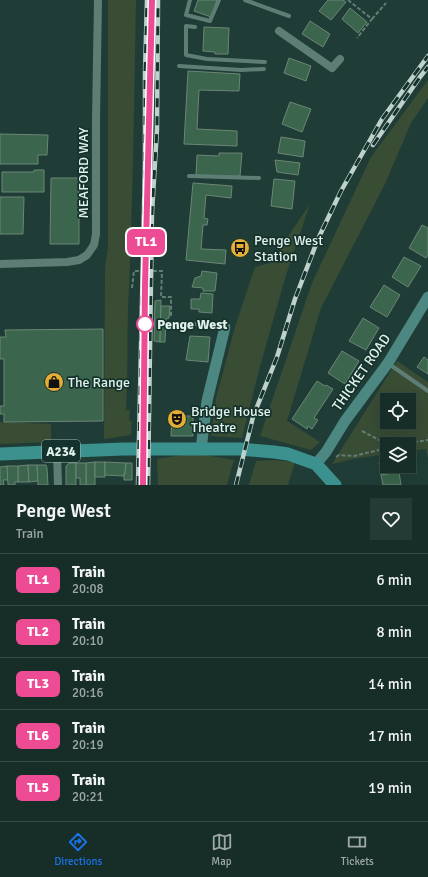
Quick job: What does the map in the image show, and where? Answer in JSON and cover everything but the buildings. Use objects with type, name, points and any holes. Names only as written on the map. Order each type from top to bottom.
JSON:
[{"type":"main road","name":"A234","points":[[0,454],[123,449],[240,449],[288,454],[316,464],[335,485]]},
{"type":"street","name":"MEAFORD WAY","points":[[0,264],[67,262],[79,260],[87,255],[94,245],[96,234],[98,0]]},
{"type":"street","points":[[279,31],[332,68],[340,59]]},
{"type":"street","name":"THICKET ROAD","points":[[316,464],[326,452],[345,421],[388,363],[428,297]]},
{"type":"street","points":[[201,448],[207,401],[225,327]]},
{"type":"street","points":[[57,451],[58,485]]},
{"type":"lane","points":[[190,0],[186,15],[210,21],[219,0]]},
{"type":"lane","points":[[245,0],[290,16]]},
{"type":"lane","points":[[195,27],[186,26],[186,56],[207,59],[265,62]]},
{"type":"lane","points":[[178,66],[241,70],[264,69]]},
{"type":"lane","points":[[189,176],[259,178]]},
{"type":"lane","points":[[171,323],[218,325],[225,327]]},
{"type":"lane","points":[[388,363],[428,391]]},
{"type":"path","points":[[348,0],[372,19]]},
{"type":"path","points":[[357,38],[386,3]]},
{"type":"path","points":[[132,288],[134,271],[162,271],[161,296],[171,297],[171,323]]},
{"type":"path","points":[[362,431],[380,440]]},
{"type":"path","points":[[416,442],[428,440]]},
{"type":"path","points":[[334,457],[339,455],[354,456],[380,450]]},
{"type":"green space","points":[[108,0],[136,0],[126,410],[130,410],[129,420],[132,422],[131,435],[104,439],[105,267],[108,248]]},
{"type":"green space","points":[[428,80],[428,98],[411,123],[385,184],[321,308],[287,421],[320,442],[311,450],[260,436],[312,283],[371,157]]},
{"type":"green space","points":[[310,204],[286,275],[259,370],[242,438],[211,436],[216,398],[235,327],[255,267],[270,263]]},
{"type":"green space","points":[[397,361],[428,382],[428,459],[426,449],[416,450],[416,437],[380,437],[380,455],[332,464]]},
{"type":"green space","points":[[0,422],[51,424],[51,442],[0,444]]},
{"type":"green space","points":[[194,453],[234,460],[227,485],[158,485],[157,459]]},
{"type":"green space","points":[[274,460],[295,462],[288,485],[249,485],[256,461]]},
{"type":"railway","points":[[138,485],[147,0]]},
{"type":"railway","points":[[148,485],[152,212],[157,129],[158,0]]},
{"type":"railway","points":[[236,485],[253,417],[277,357],[295,299],[318,239],[341,191],[382,119],[428,56]]},
{"type":"railway","points":[[373,145],[428,67]]},
{"type":"train","name":"TL1","points":[[143,485],[145,286],[152,0]]},
{"type":"place","name":"Penge West Station","points":[[240,248]]},
{"type":"place","name":"Penge West","points":[[145,324]]},
{"type":"place","name":"The Range","points":[[54,382]]},
{"type":"place","name":"Bridge House Theatre","points":[[177,419]]}]
